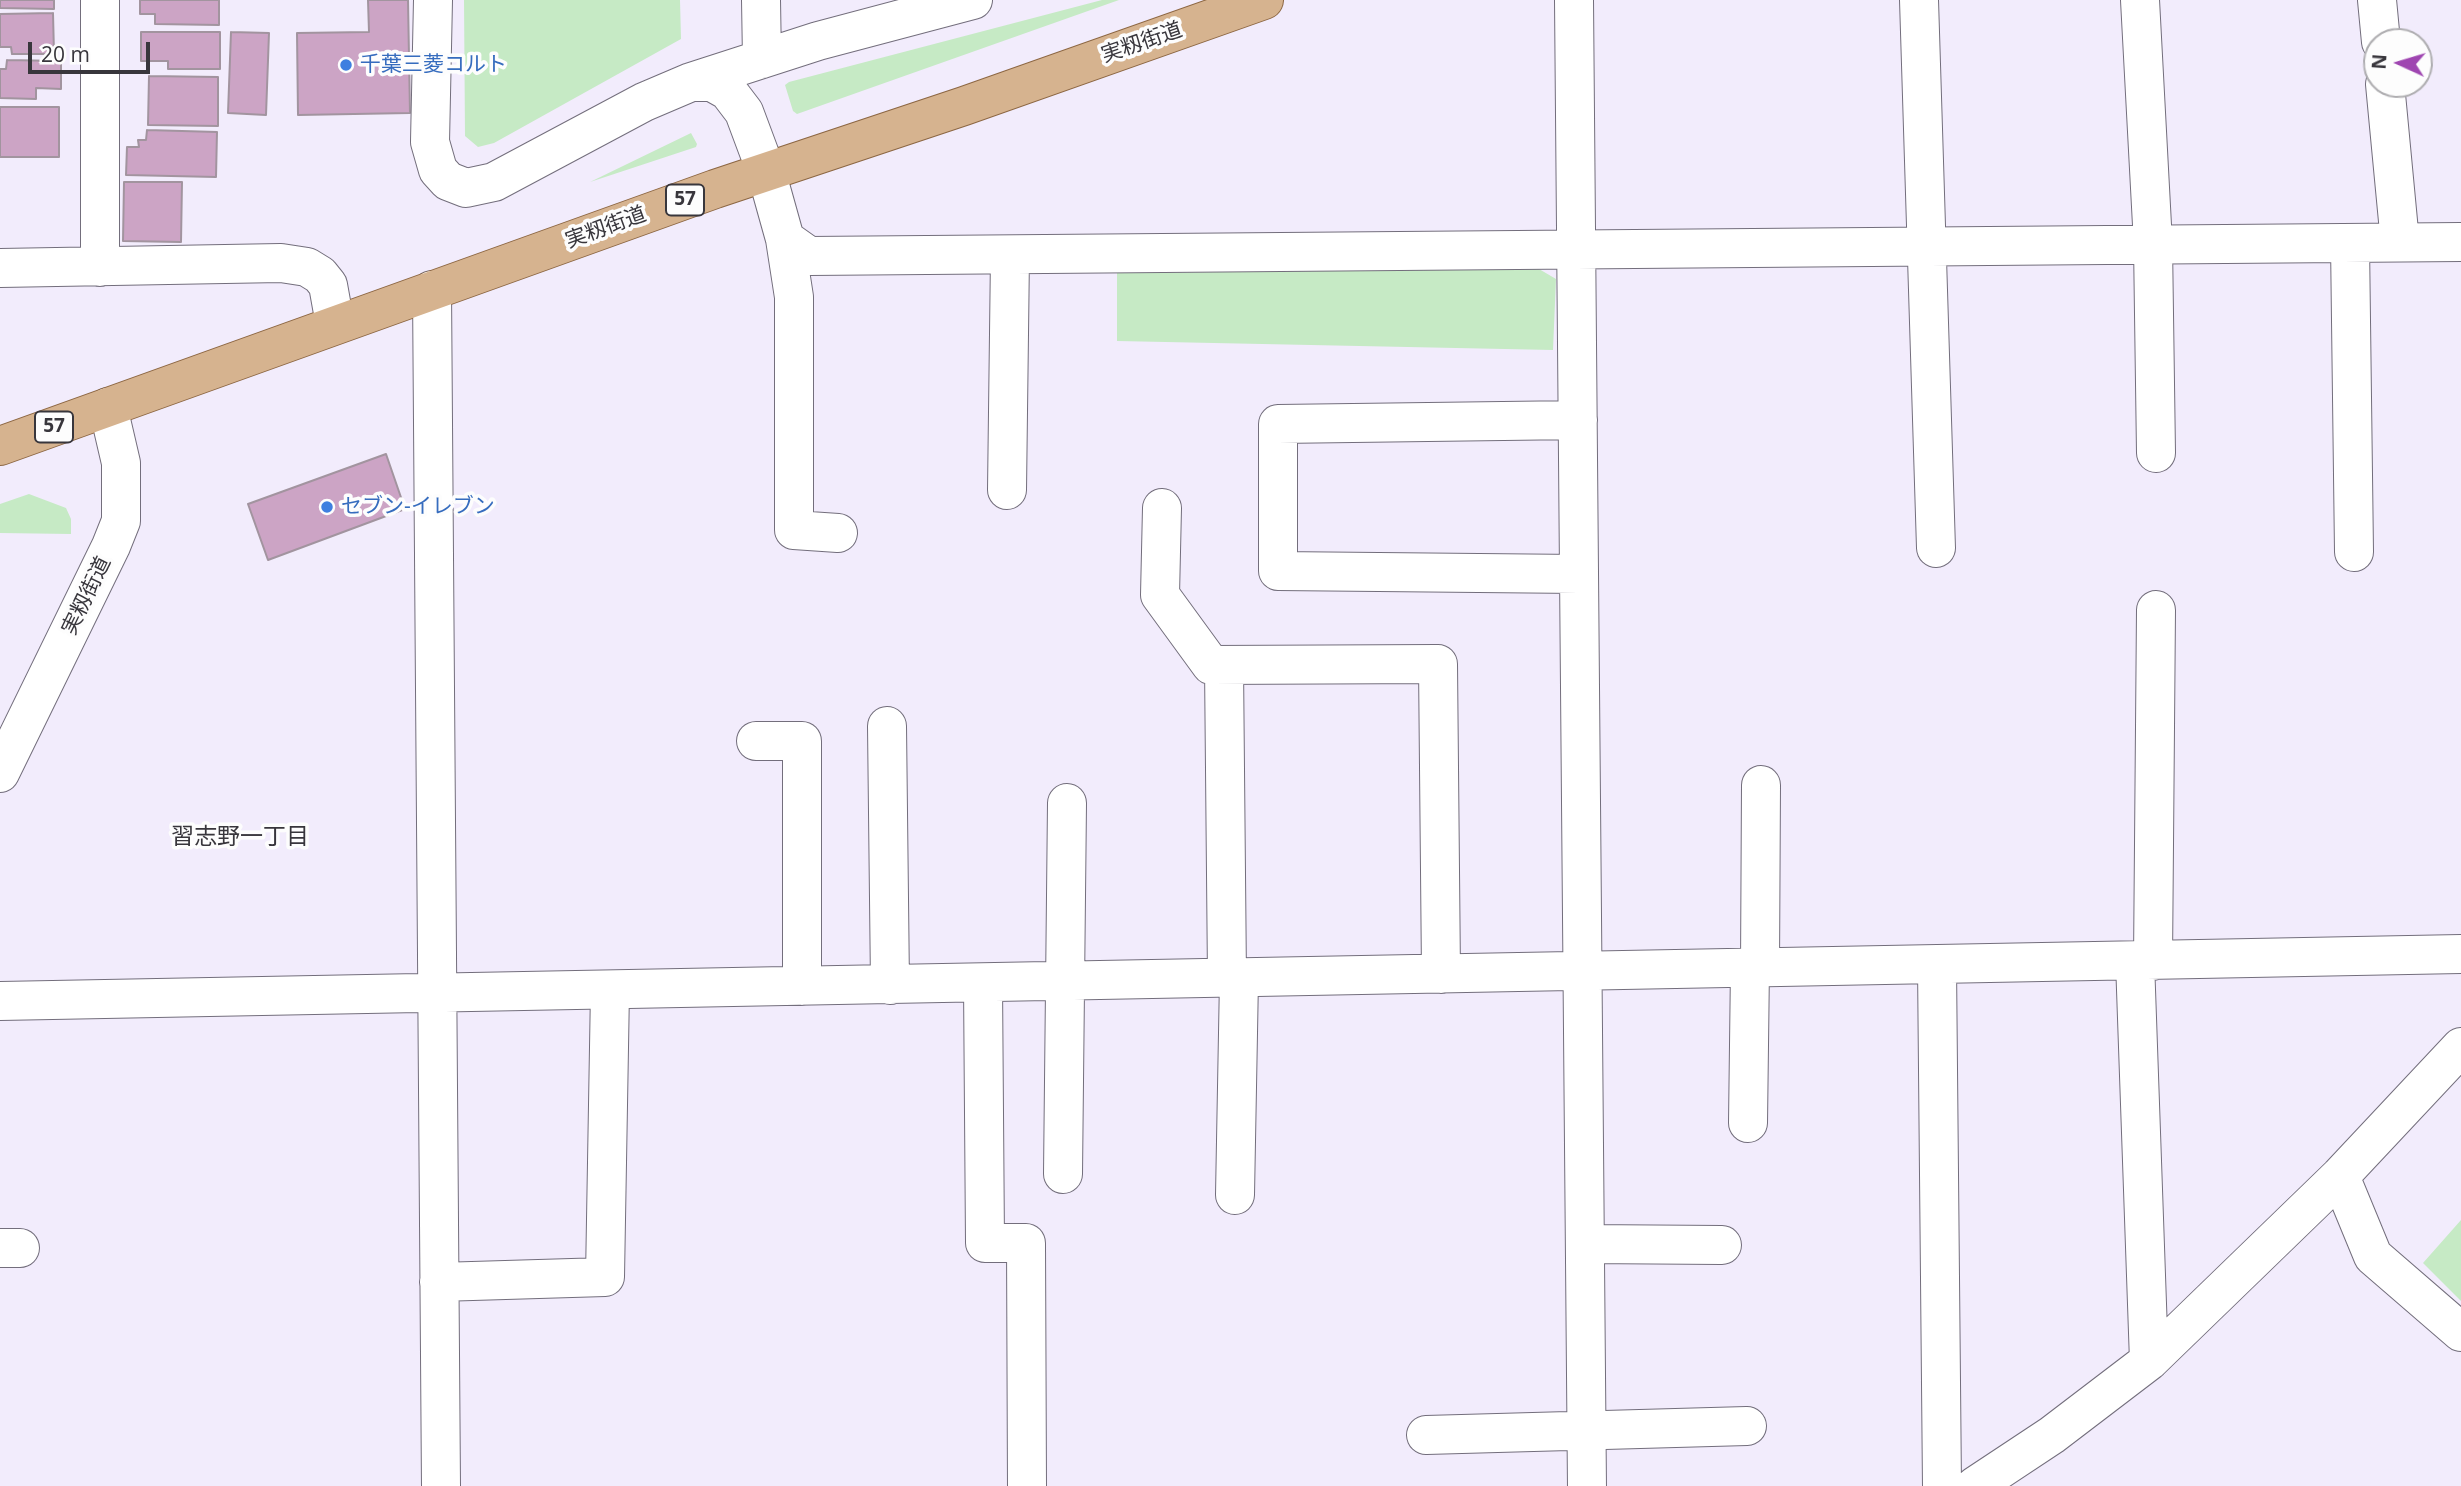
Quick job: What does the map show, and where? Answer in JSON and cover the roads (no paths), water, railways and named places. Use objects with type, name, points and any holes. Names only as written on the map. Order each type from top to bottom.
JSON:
[{"type":"main road","name":"実籾街道","points":[[0,446],[766,171],[964,106],[1264,0]]},
{"type":"street","points":[[100,0],[100,267]]},
{"type":"street","points":[[433,0],[430,142],[438,170],[448,181],[466,188],[494,182],[644,102],[691,82],[818,41],[973,0]]},
{"type":"street","points":[[761,0],[762,59]]},
{"type":"street","points":[[1574,0],[1587,1486]]},
{"type":"street","points":[[1919,0],[1936,548]]},
{"type":"street","points":[[2140,0],[2152,244],[2156,453]]},
{"type":"street","points":[[2377,0],[2380,28]]},
{"type":"street","points":[[691,82],[712,82],[727,91],[744,112],[766,171],[785,239],[794,297],[794,530],[838,533]]},
{"type":"street","points":[[2386,98],[2400,242]]},
{"type":"street","points":[[785,239],[809,256],[2461,242]]},
{"type":"street","points":[[2350,243],[2354,552]]},
{"type":"street","points":[[1007,490],[1010,255]]},
{"type":"street","points":[[0,268],[281,263],[307,267],[320,275],[328,285],[335,324]]},
{"type":"street","points":[[432,289],[441,1486]]},
{"type":"street","name":"実籾街道","points":[[0,773],[121,521],[121,463],[108,407]]},
{"type":"street","points":[[1578,420],[1278,424],[1278,571],[1578,574]]},
{"type":"street","points":[[1162,508],[1160,595],[1210,664],[1438,664],[1441,974]]},
{"type":"street","points":[[2149,1361],[2144,961],[2156,610]]},
{"type":"street","points":[[1224,665],[1233,979],[1235,1195]]},
{"type":"street","points":[[887,726],[891,985]]},
{"type":"street","points":[[756,741],[802,741],[802,986]]},
{"type":"street","points":[[1748,1123],[1761,785]]},
{"type":"street","points":[[1063,1174],[1067,803]]},
{"type":"street","points":[[0,1001],[2461,954]]},
{"type":"street","points":[[1937,965],[1942,1486]]},
{"type":"street","points":[[983,983],[985,1243],[1026,1243],[1027,1486]]},
{"type":"street","points":[[439,1282],[605,1276],[610,990]]},
{"type":"street","points":[[1975,1486],[2052,1435],[2149,1361],[2340,1176],[2461,1047]]},
{"type":"street","points":[[2340,1176],[2373,1256],[2461,1332]]},
{"type":"street","points":[[1585,1244],[1722,1245]]},
{"type":"street","points":[[1426,1435],[1747,1426]]},
{"type":"place","name":"千葉三菱コルト","points":[[346,65]]},
{"type":"place","name":"セブン-イレブン","points":[[327,507]]},
{"type":"district","name":"習志野一丁目","points":[[240,837]]}]
